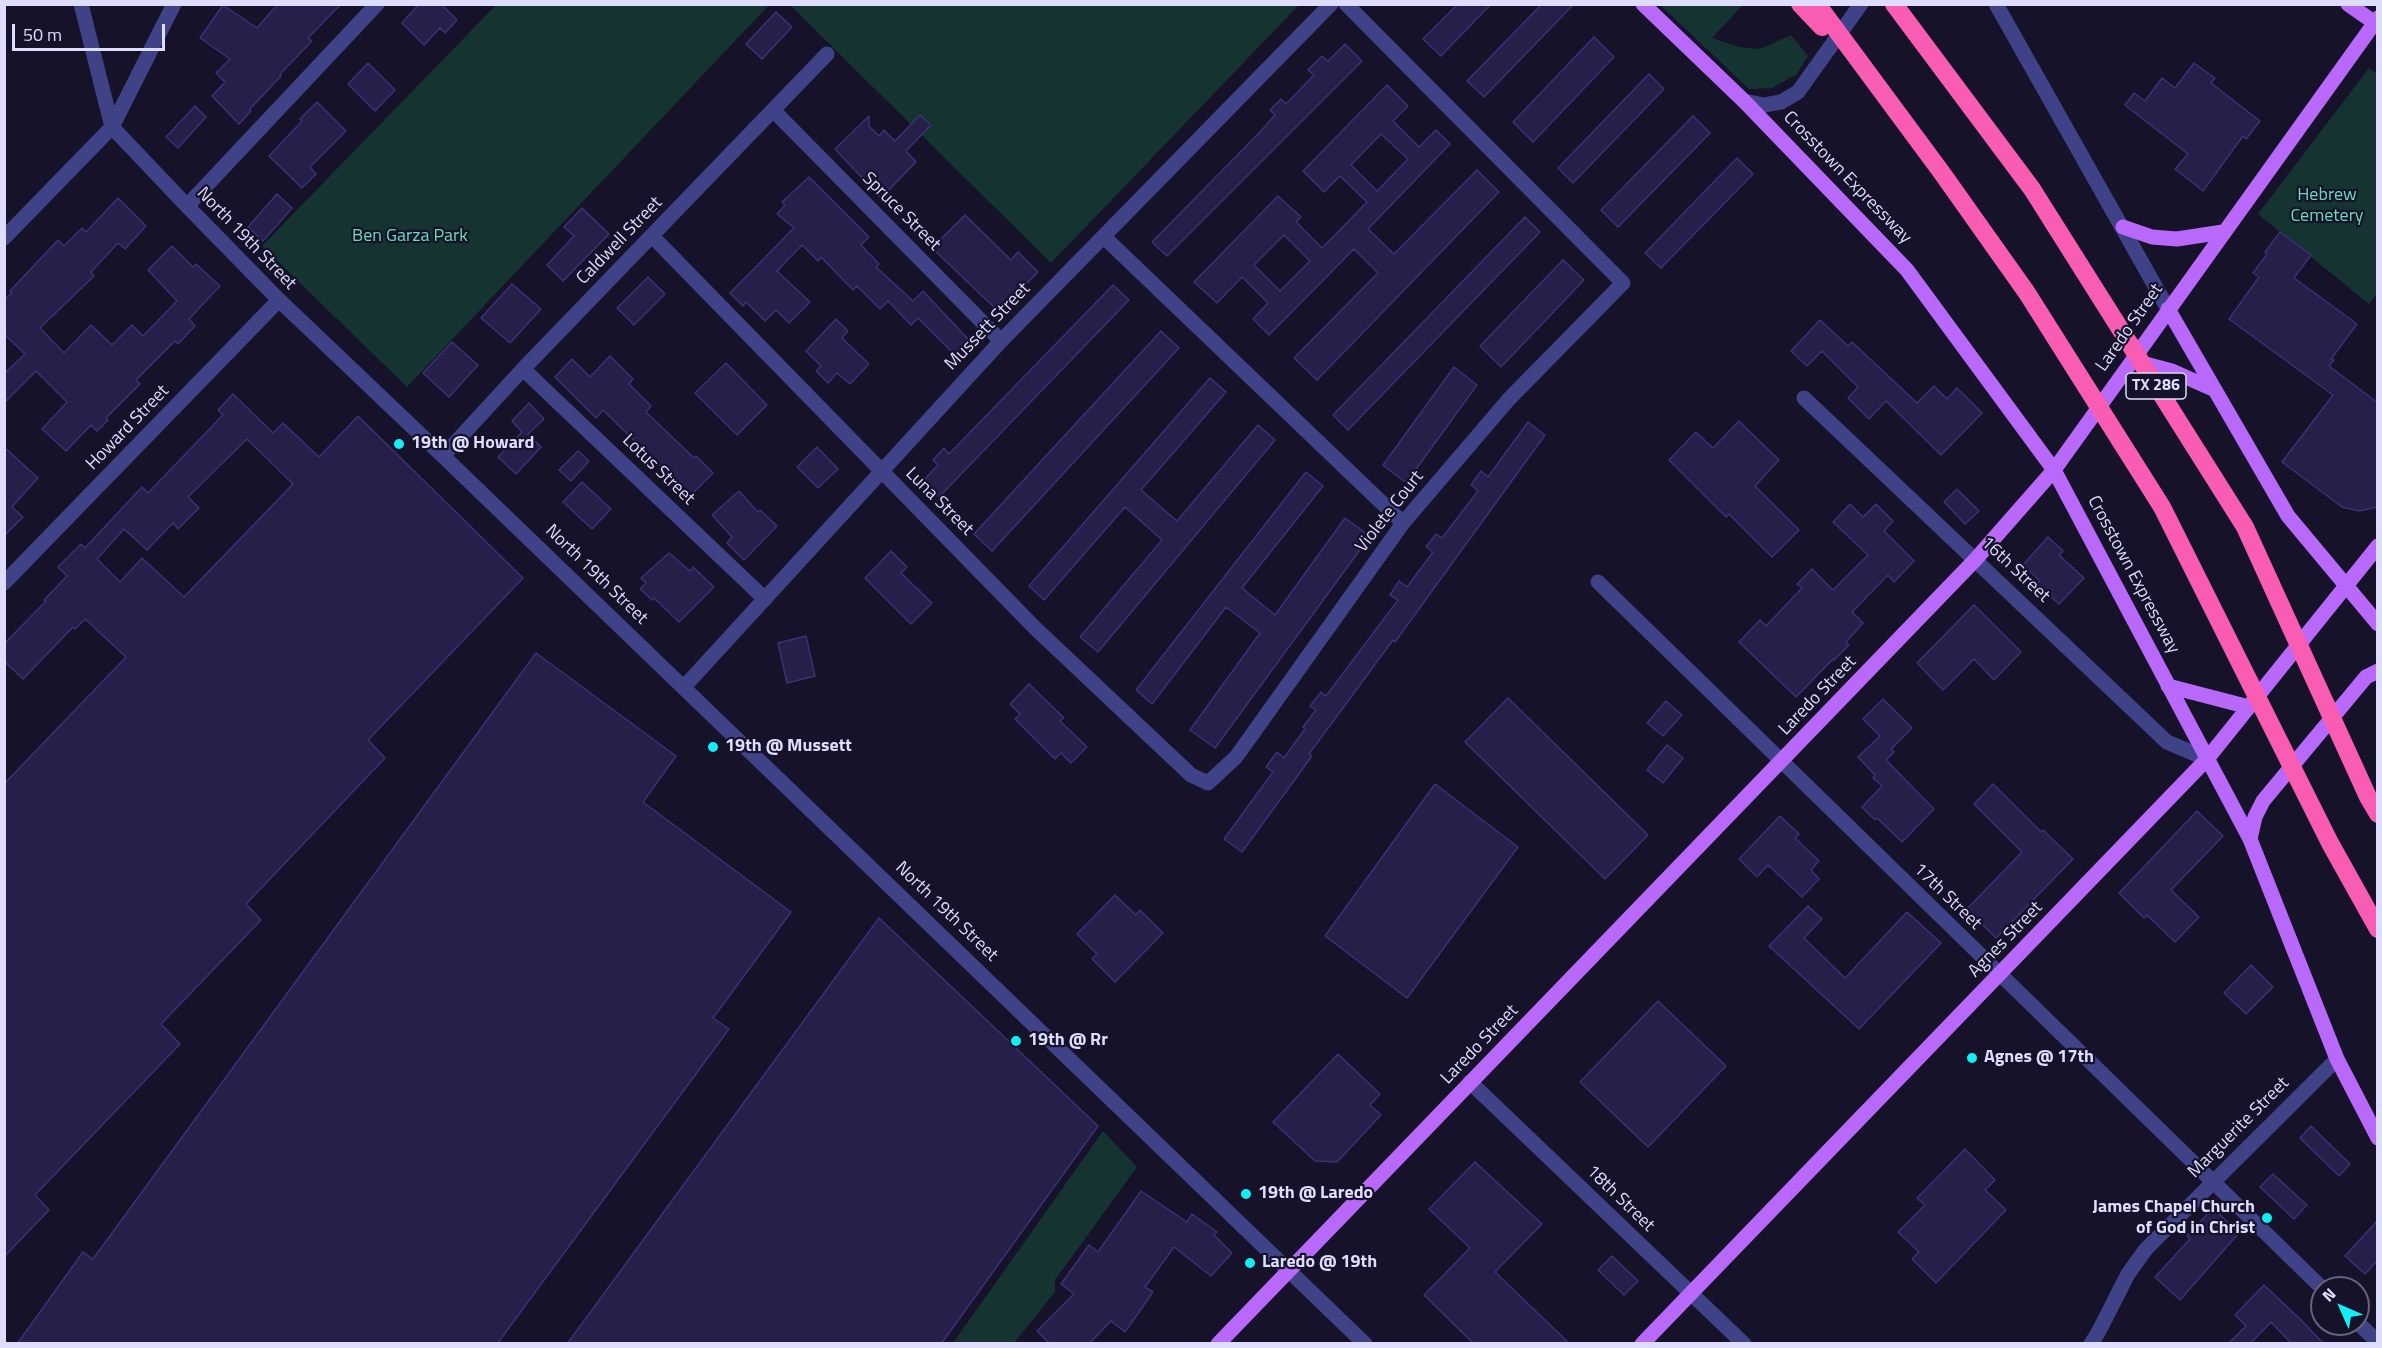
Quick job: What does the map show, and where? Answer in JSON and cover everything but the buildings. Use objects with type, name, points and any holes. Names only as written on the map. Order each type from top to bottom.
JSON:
[{"type":"highway","points":[[1800,4],[1866,70]]},
{"type":"highway","name":"TX 286","points":[[1816,4],[2027,293],[2162,507],[2330,843],[2378,929]]},
{"type":"highway","name":"TX 286","points":[[1894,4],[2032,189],[2245,527],[2368,797],[2378,814]]},
{"type":"main road","name":"Crosstown Expressway","points":[[1643,4],[1744,101],[1907,270],[2054,470],[2250,839],[2337,1059],[2378,1138]]},
{"type":"main road","points":[[2349,4],[2376,22]]},
{"type":"main road","name":"Laredo Street","points":[[1218,1344],[1976,560],[2054,470],[2223,231],[2376,22]]},
{"type":"main road","points":[[2122,227],[2152,237],[2177,239],[2223,231]]},
{"type":"main road","points":[[2168,309],[2288,516],[2378,624]]},
{"type":"main road","points":[[2131,360],[2172,371],[2215,390]]},
{"type":"main road","name":"Agnes Street","points":[[1642,1344],[2207,759],[2376,550]]},
{"type":"main road","points":[[2250,839],[2255,817],[2263,801],[2366,677],[2378,671]]},
{"type":"main road","points":[[2168,686],[2249,707]]},
{"type":"street","name":"North 19th Street","points":[[81,4],[112,127],[187,206],[279,300],[1365,1344]]},
{"type":"street","points":[[4,238],[112,127],[174,4]]},
{"type":"street","points":[[187,206],[377,4]]},
{"type":"street","name":"Mussett Street","points":[[684,687],[1001,341],[1331,4]]},
{"type":"street","name":"Violete Court","points":[[1208,783],[1236,757],[1402,523],[1509,399],[1623,283],[1346,4]]},
{"type":"street","points":[[1744,101],[1764,105],[1781,102],[1798,92],[1861,4]]},
{"type":"street","points":[[1996,4],[2168,309]]},
{"type":"street","name":"Caldwell Street","points":[[443,456],[523,369],[827,54]]},
{"type":"street","name":"Spruce Street","points":[[773,110],[1001,341]]},
{"type":"street","name":"Luna Street","points":[[652,236],[1035,628],[1191,775],[1208,783]]},
{"type":"street","points":[[1104,237],[1402,523]]},
{"type":"street","name":"Howard Street","points":[[4,583],[279,300]]},
{"type":"street","name":"Lotus Street","points":[[523,369],[765,599]]},
{"type":"street","name":"16th Street","points":[[1804,398],[2167,742],[2207,759]]},
{"type":"street","name":"17th Street","points":[[1598,582],[2310,1276]]},
{"type":"street","name":"Marguerite Street","points":[[2091,1344],[2128,1274],[2146,1250],[2337,1059]]},
{"type":"street","name":"18th Street","points":[[1470,1082],[1744,1344]]},
{"type":"green space","name":"Ben Garza Park","points":[[496,5],[769,5],[407,387],[262,246]]},
{"type":"green space","points":[[790,5],[1299,5],[1051,263]]},
{"type":"green space","points":[[1660,5],[1743,5],[1712,38],[1739,47],[1760,49],[1791,35],[1808,56],[1797,74],[1772,88],[1749,89]]},
{"type":"green space","name":"Hebrew Cemetery","points":[[2369,68],[2377,74],[2378,292],[2369,304],[2258,214]]},
{"type":"green space","points":[[1103,1131],[1137,1167],[1055,1280],[1055,1292],[1014,1343],[953,1343]]},
{"type":"place","name":"19th @ Howard","points":[[399,444]]},
{"type":"place","name":"19th @ Mussett","points":[[713,747]]},
{"type":"place","name":"19th @ Rr","points":[[1016,1041]]},
{"type":"place","name":"Agnes @ 17th","points":[[1972,1058]]},
{"type":"place","name":"19th @ Laredo","points":[[1246,1194]]},
{"type":"place","name":"James Chapel Church of God in Christ","points":[[2267,1218]]},
{"type":"place","name":"Laredo @ 19th","points":[[1250,1263]]}]
